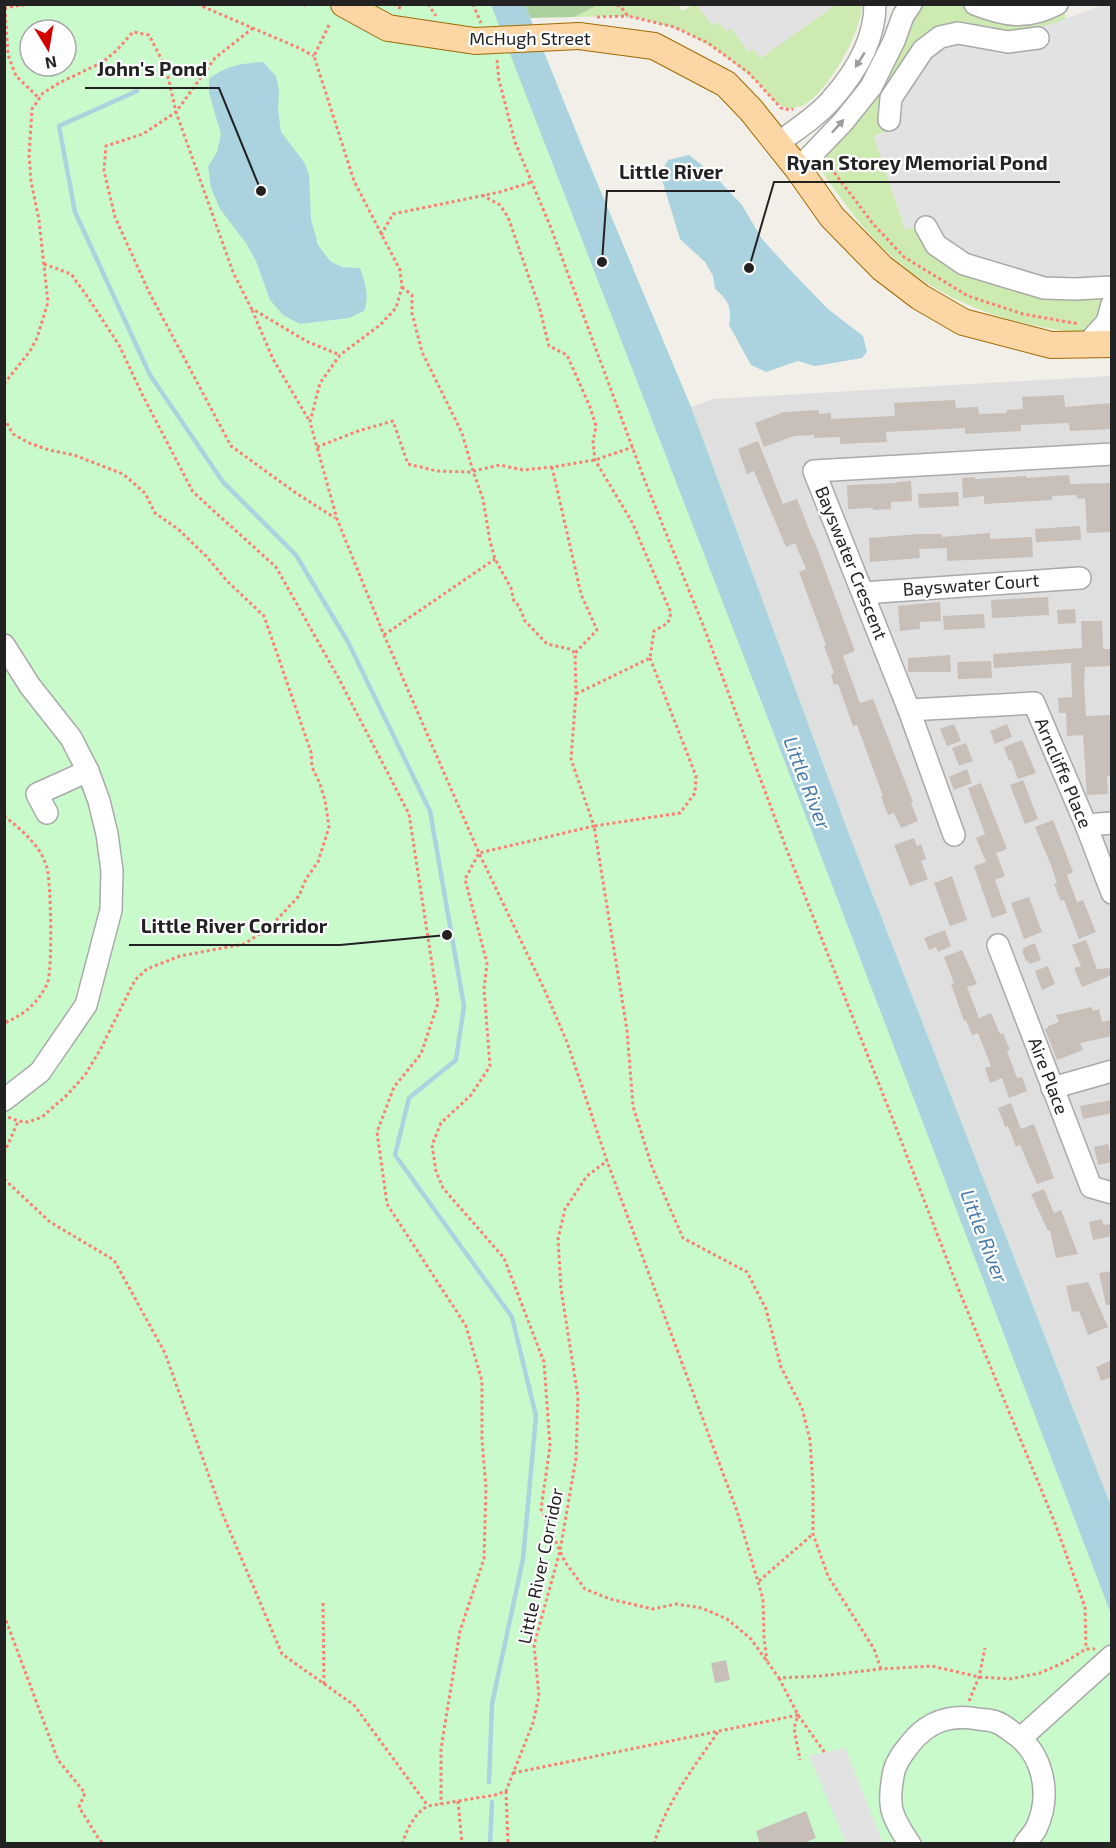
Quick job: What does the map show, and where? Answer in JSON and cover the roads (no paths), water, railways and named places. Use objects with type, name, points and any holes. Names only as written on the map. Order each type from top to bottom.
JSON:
[{"type":"main road","name":"McHugh Street","points":[[344,4],[388,28],[475,40],[579,36],[654,46],[726,84],[778,143],[832,218],[882,268],[920,297],[963,322],[1051,345],[1099,344]]},
{"type":"street","points":[[778,143],[831,101],[864,55],[875,20],[875,4]]},
{"type":"street","points":[[798,169],[843,122],[871,87],[894,41],[903,16],[911,4]]},
{"type":"street","points":[[975,4],[994,11],[1024,16],[1057,4]]},
{"type":"street","points":[[890,120],[891,98],[923,50],[940,37],[958,33],[1008,42],[1038,38]]},
{"type":"street","points":[[926,227],[936,245],[964,264],[1044,288],[1112,287]]},
{"type":"street","points":[[1099,344],[1112,304]]},
{"type":"street","name":"Bayswater Crescent","points":[[954,835],[909,710],[814,471],[1112,454]]},
{"type":"street","name":"Bayswater Court","points":[[863,592],[1080,578]]},
{"type":"street","points":[[4,645],[30,686],[70,738],[88,771],[99,801],[107,834],[112,871],[111,910],[86,1005],[40,1072],[4,1100]]},
{"type":"street","name":"Arncliffe Place","points":[[909,710],[1034,703],[1112,893]]},
{"type":"street","points":[[47,813],[38,794],[88,771]]},
{"type":"street","points":[[1086,825],[1112,823]]},
{"type":"street","name":"Aire Place","points":[[998,945],[1091,1187],[1112,1193]]},
{"type":"street","points":[[1052,1088],[1112,1071]]},
{"type":"street","points":[[1021,1738],[1111,1656]]},
{"type":"street","points":[[910,1844],[896,1824],[889,1796],[897,1761],[919,1732],[939,1722],[961,1716],[998,1722],[1021,1738],[1033,1753],[1040,1767],[1044,1785],[1044,1804],[1035,1830],[1025,1844]]},
{"type":"water","points":[[491,5],[525,5],[691,407],[849,834],[1111,1506],[1111,1614],[803,809]]},
{"type":"water","points":[[263,62],[276,76],[281,132],[304,162],[309,175],[311,219],[318,245],[330,261],[342,267],[360,268],[362,273],[366,289],[366,305],[364,311],[349,318],[300,324],[283,315],[270,300],[256,261],[246,243],[220,209],[211,188],[208,167],[217,152],[221,134],[209,93],[209,79],[234,66]]},
{"type":"water","points":[[689,155],[712,173],[742,205],[762,239],[794,274],[828,309],[863,336],[867,352],[862,358],[815,366],[798,361],[766,372],[751,365],[729,325],[728,305],[724,297],[715,289],[713,276],[705,262],[680,239],[660,173],[668,160]]},
{"type":"waterway","points":[[137,91],[59,126],[75,212],[150,375],[223,482],[296,555],[348,642],[430,811],[464,1006],[456,1060],[409,1098],[395,1155],[512,1317],[536,1416],[523,1559],[492,1704],[489,1782]]},
{"type":"waterway","points":[[490,1844],[492,1802]]},
{"type":"place","name":"John's Pond","points":[[261,191]]},
{"type":"place","name":"Little River","points":[[602,262]]},
{"type":"place","name":"Ryan Storey Memorial Pond","points":[[749,268]]},
{"type":"place","name":"Little River Corridor","points":[[447,935]]}]
